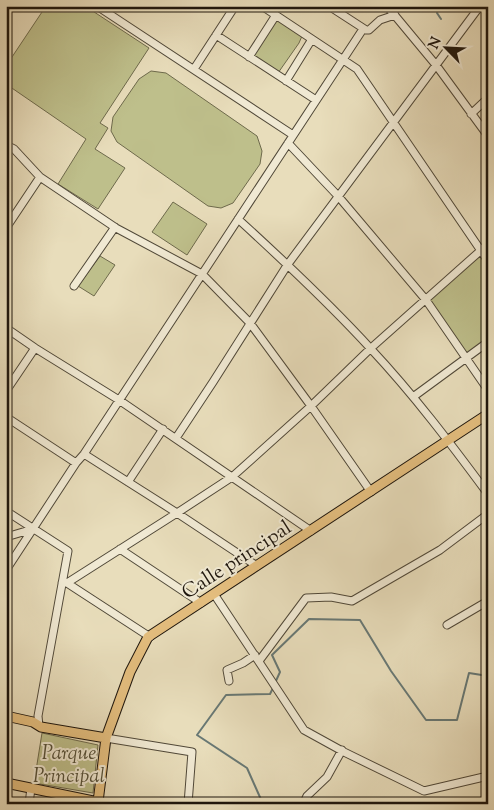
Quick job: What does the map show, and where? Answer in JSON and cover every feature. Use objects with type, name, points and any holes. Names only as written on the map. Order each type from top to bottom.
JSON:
[{"type":"main road","name":"Calle principal","points":[[99,803],[106,738],[130,672],[150,636],[488,414]]},
{"type":"main road","points":[[6,716],[33,722],[42,727],[106,738]]},
{"type":"main road","points":[[6,783],[99,803]]},
{"type":"street","points":[[97,6],[293,134]]},
{"type":"street","points":[[194,69],[235,6]]},
{"type":"street","points":[[262,6],[357,69],[488,261]]},
{"type":"street","points":[[329,6],[363,29],[370,30],[380,20],[395,15]]},
{"type":"street","points":[[387,6],[436,65],[488,136]]},
{"type":"street","points":[[176,438],[288,264],[480,6]]},
{"type":"street","points":[[250,57],[276,16]]},
{"type":"street","points":[[6,570],[363,29]]},
{"type":"street","points":[[216,35],[316,100]]},
{"type":"street","points":[[286,81],[312,40]]},
{"type":"street","points":[[472,114],[488,98]]},
{"type":"street","points":[[288,143],[338,196],[426,300],[488,390]]},
{"type":"street","points":[[6,145],[14,150],[40,178],[115,227],[202,274],[250,323],[311,406],[370,492]]},
{"type":"street","points":[[6,228],[40,178]]},
{"type":"street","points":[[238,219],[288,264],[371,348],[448,440],[488,494]]},
{"type":"street","points":[[74,286],[115,227]]},
{"type":"street","points":[[65,583],[232,476],[311,406],[371,348],[488,244]]},
{"type":"street","points":[[6,328],[163,429],[311,531]]},
{"type":"street","points":[[413,397],[488,342]]},
{"type":"street","points":[[6,391],[36,348]]},
{"type":"street","points":[[6,418],[76,463]]},
{"type":"street","points":[[128,482],[163,429]]},
{"type":"street","points":[[84,454],[257,566]]},
{"type":"street","points":[[6,511],[68,551],[65,583],[38,716],[39,726]]},
{"type":"street","points":[[229,681],[227,670],[257,658],[306,598],[331,597],[352,601],[440,550],[488,514]]},
{"type":"street","points":[[6,537],[33,529]]},
{"type":"street","points":[[120,549],[201,603]]},
{"type":"street","points":[[65,583],[150,636]]},
{"type":"street","points":[[214,594],[304,730],[424,791],[488,776]]},
{"type":"street","points":[[447,625],[488,602]]},
{"type":"street","points":[[106,738],[192,752],[188,804]]},
{"type":"street","points":[[306,798],[327,777],[342,750]]},
{"type":"street","points":[[28,804],[31,788]]},
{"type":"green space","points":[[46,6],[85,6],[149,48],[100,123],[108,128],[95,149],[125,168],[98,209],[58,184],[86,139],[6,84],[6,66]]},
{"type":"green space","points":[[276,19],[302,36],[278,73],[253,56]]},
{"type":"green space","points":[[151,71],[166,73],[257,136],[262,151],[260,164],[233,203],[221,208],[208,206],[117,142],[111,131],[113,117],[139,79]]},
{"type":"green space","points":[[173,202],[207,224],[187,255],[152,232]]},
{"type":"green space","points":[[480,251],[488,261],[488,342],[466,358],[426,300]]},
{"type":"green space","points":[[100,256],[115,265],[94,296],[78,286]]},
{"type":"green space","name":"Parque Principal","points":[[42,733],[98,745],[93,793],[34,783]]},
{"type":"waterway","points":[[438,6],[437,13],[441,19]]},
{"type":"waterway","points":[[275,683],[280,672],[272,655],[309,619],[360,620],[391,671],[426,720],[457,720],[469,673],[488,676]]},
{"type":"waterway","points":[[263,804],[247,768],[197,735],[226,695],[270,694],[273,688]]}]
